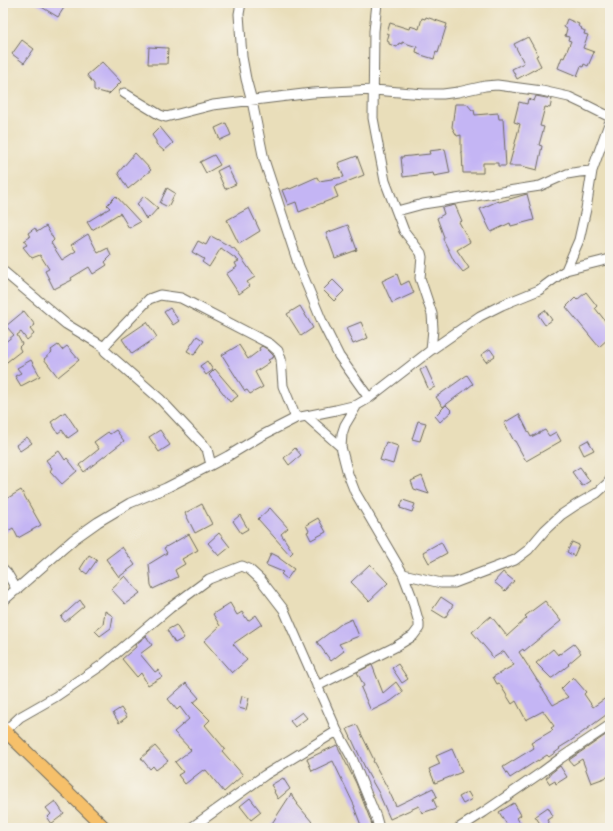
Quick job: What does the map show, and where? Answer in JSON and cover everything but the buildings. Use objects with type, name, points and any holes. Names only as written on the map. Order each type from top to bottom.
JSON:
[{"type":"main road","points":[[4,730],[105,828]]},
{"type":"street","points":[[241,3],[239,14],[242,57],[264,160],[299,266],[323,324],[339,356],[369,398]]},
{"type":"street","points":[[377,3],[374,31],[374,118],[385,181],[404,231],[422,257],[420,275],[421,282],[432,314],[433,328],[431,350]]},
{"type":"street","points":[[124,93],[160,115],[166,117],[213,105],[312,93],[374,90],[443,94],[497,85],[542,91],[569,98],[610,117]]},
{"type":"street","points":[[566,270],[578,240],[586,209],[592,171],[610,121]]},
{"type":"street","points":[[397,211],[423,204],[540,186],[567,174],[592,171]]},
{"type":"street","points":[[3,601],[74,539],[98,522],[130,503],[166,488],[211,465],[296,418],[357,405],[369,398],[431,350],[480,316],[539,290],[566,270],[610,259]]},
{"type":"street","points":[[3,271],[66,324],[104,347],[105,351],[161,400],[207,449],[211,465]]},
{"type":"street","points":[[104,347],[149,299],[160,294],[181,298],[270,344],[278,351],[281,359],[283,386],[296,418]]},
{"type":"street","points":[[316,686],[395,647],[413,636],[419,628],[419,622],[403,574],[355,492],[348,474],[341,447],[342,434],[345,425],[357,405]]},
{"type":"street","points":[[306,416],[341,447]]},
{"type":"street","points":[[403,574],[441,583],[454,583],[515,560],[528,550],[545,530],[561,515],[610,485]]},
{"type":"street","points":[[4,730],[20,717],[55,697],[102,665],[170,608],[210,579],[242,566],[250,568],[262,580],[284,610],[316,686],[337,731],[352,758],[380,828]]},
{"type":"street","points":[[3,569],[17,590]]},
{"type":"street","points":[[458,828],[484,812],[610,725]]},
{"type":"street","points":[[191,828],[265,775],[337,731]]}]
